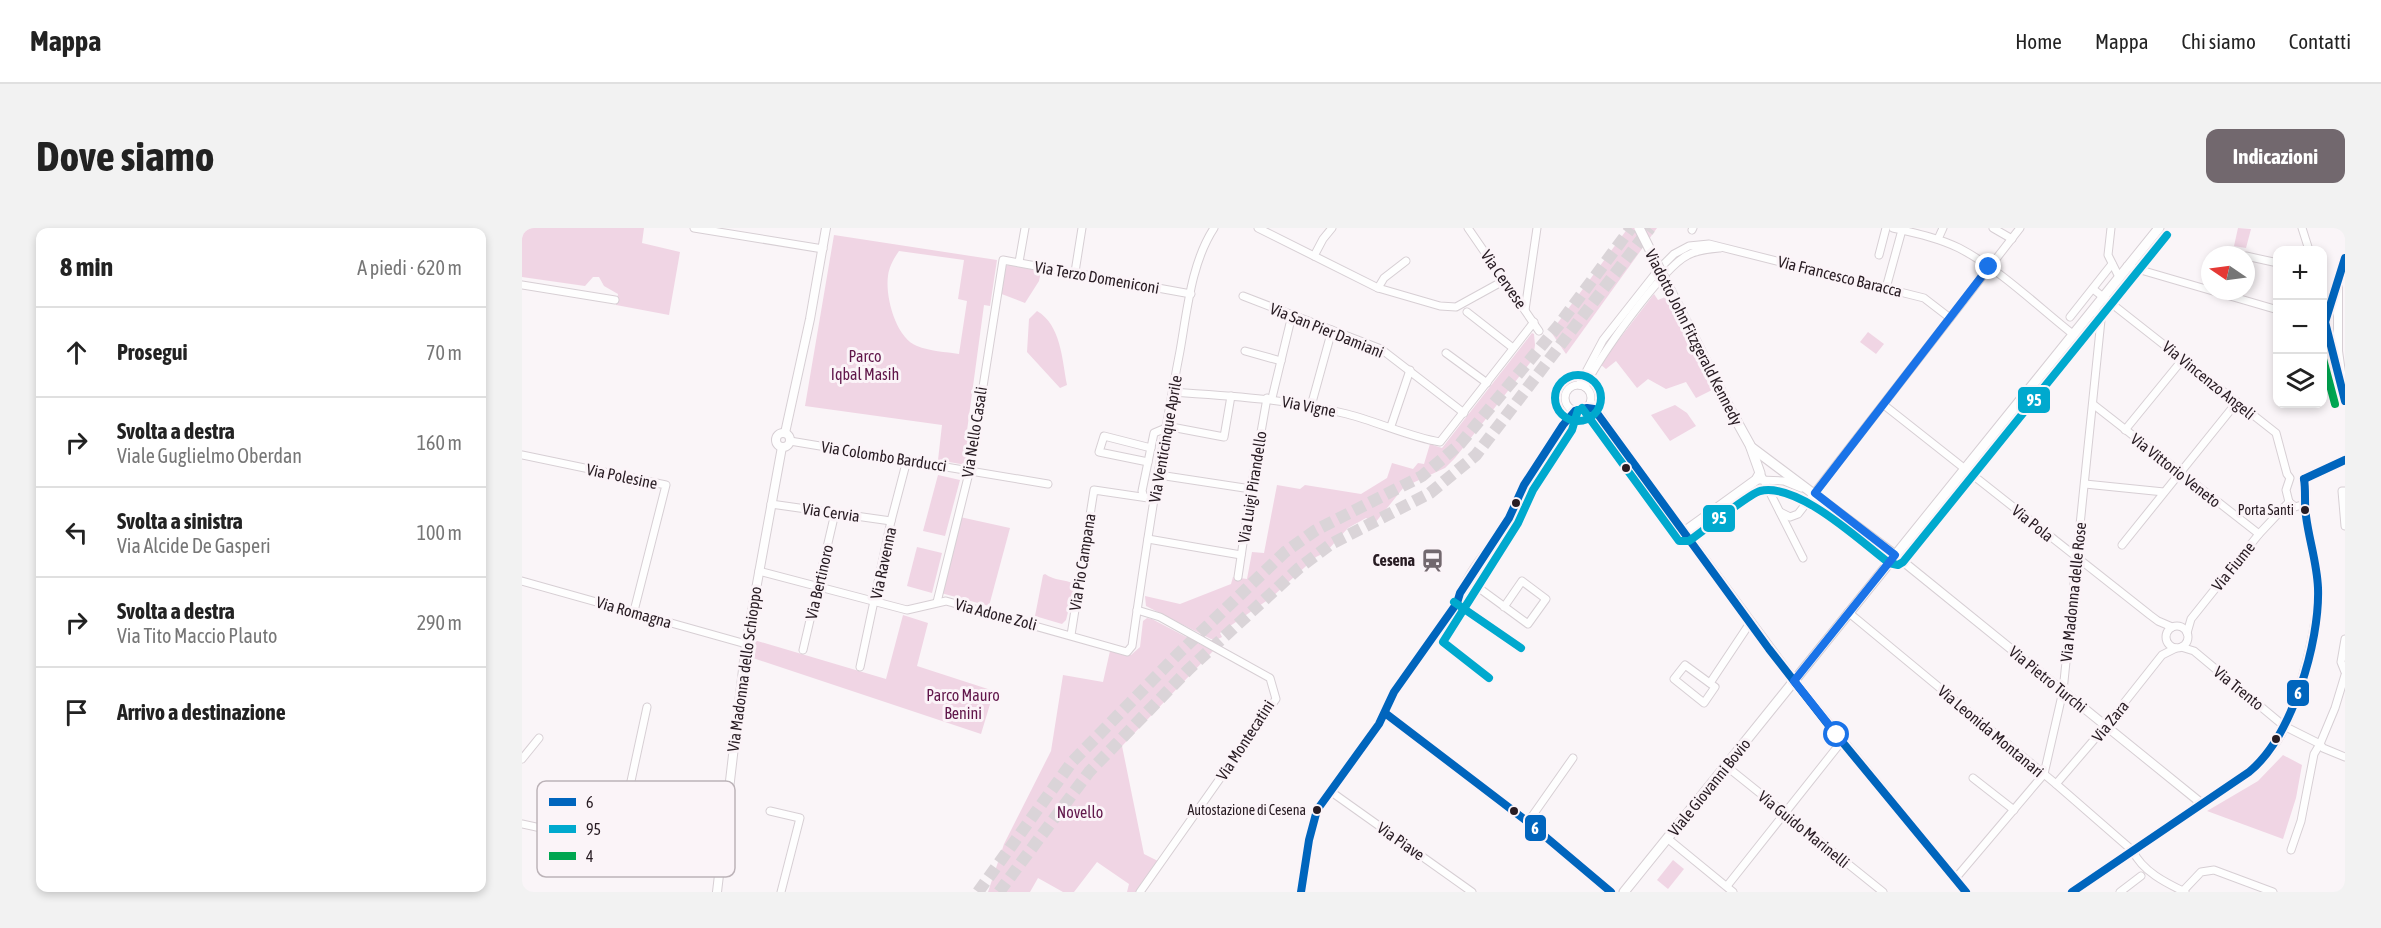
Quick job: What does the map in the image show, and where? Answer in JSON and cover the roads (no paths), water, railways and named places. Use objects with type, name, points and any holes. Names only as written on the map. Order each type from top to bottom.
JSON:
[{"type":"main road","name":"Viadotto John Fitzgerald Kennedy","points":[[1639,228],[1749,445],[1759,477]]},
{"type":"main road","name":"Viale Giovanni Bovio","points":[[1624,892],[2159,228]]},
{"type":"main road","points":[[1749,445],[1895,555]]},
{"type":"main road","points":[[1759,477],[1684,532],[1794,681]]},
{"type":"street","points":[[694,228],[822,249]]},
{"type":"street","points":[[787,437],[826,228]]},
{"type":"street","points":[[1019,262],[1025,228]]},
{"type":"street","points":[[1076,272],[1083,228]]},
{"type":"street","name":"Via Venticinque Aprile","points":[[1127,652],[1132,646],[1166,427],[1191,294],[1202,253],[1214,228]]},
{"type":"street","points":[[1258,228],[1378,288],[1440,306],[1456,307],[1505,280]]},
{"type":"street","points":[[1314,256],[1332,228]]},
{"type":"street","name":"Via Cervese","points":[[1468,228],[1539,331]]},
{"type":"street","points":[[1525,310],[1537,228]]},
{"type":"street","points":[[1879,255],[1886,228]]},
{"type":"street","points":[[1893,228],[1938,239],[1959,248],[1989,267],[2074,336]]},
{"type":"street","points":[[1938,239],[1943,228]]},
{"type":"street","points":[[1993,228],[2012,239]]},
{"type":"street","points":[[1780,512],[1790,518],[1798,514],[2020,228]]},
{"type":"street","points":[[2111,228],[2108,255],[2119,277]]},
{"type":"street","points":[[2302,228],[2308,246]]},
{"type":"street","points":[[1886,288],[1902,230]]},
{"type":"street","name":"Via Francesco Baracca","points":[[1582,386],[1600,357],[1664,274],[1688,255],[1701,250],[1725,248],[1924,298],[1950,318]]},
{"type":"street","points":[[2255,258],[2273,262]]},
{"type":"street","name":"Via Terzo Domeniconi","points":[[1002,260],[1191,294]]},
{"type":"street","name":"Via Nello Casali","points":[[937,602],[970,469],[1002,260]]},
{"type":"street","points":[[2327,309],[2345,260]]},
{"type":"street","points":[[1378,288],[1384,278],[1406,261]]},
{"type":"street","points":[[2070,317],[2112,264]]},
{"type":"street","points":[[2127,266],[2273,309]]},
{"type":"street","points":[[2338,281],[2345,402]]},
{"type":"street","points":[[522,285],[615,300]]},
{"type":"street","name":"Via Vincenzo Angeli","points":[[2093,289],[2276,433],[2290,478],[2286,490],[2289,502]]},
{"type":"street","name":"Via San Pier Damiani","points":[[1243,296],[1381,349],[1464,413]]},
{"type":"street","name":"Via Madonna delle Rose","points":[[1955,879],[2044,774],[2063,691],[2094,405],[2101,320],[2094,309]]},
{"type":"street","points":[[1467,312],[1513,348]]},
{"type":"street","name":"Via Luigi Pirandello","points":[[1238,577],[1251,489],[1270,398],[1292,315]]},
{"type":"street","points":[[2327,315],[2339,320]]},
{"type":"street","points":[[2327,321],[2343,380]]},
{"type":"street","points":[[1464,413],[1534,322]]},
{"type":"street","points":[[1311,406],[1332,330]]},
{"type":"street","points":[[1245,351],[1281,361]]},
{"type":"street","points":[[1446,354],[1487,383]]},
{"type":"street","points":[[2125,430],[2183,359]]},
{"type":"street","points":[[1391,426],[1410,370]]},
{"type":"street","points":[[1571,409],[1566,400],[1567,392],[1572,387],[1582,386],[1589,392],[1591,406],[1684,532]]},
{"type":"street","name":"Via Vigne","points":[[1173,392],[1270,398],[1391,426],[1426,440],[1440,442],[1464,413]]},
{"type":"street","points":[[1155,499],[1144,497],[1142,491],[1154,433],[1166,427],[1224,437],[1231,396]]},
{"type":"street","points":[[2122,545],[2237,402]]},
{"type":"street","name":"Via Pola","points":[[1884,405],[2158,621]]},
{"type":"street","name":"Via Vittorio Veneto","points":[[2094,405],[2259,534]]},
{"type":"street","points":[[1571,409],[1591,406]]},
{"type":"street","points":[[1301,892],[1309,840],[1317,810],[1385,713],[1394,692],[1457,603],[1468,579],[1509,518],[1524,485],[1571,409]]},
{"type":"street","name":"Via Madonna dello Schioppo","points":[[730,781],[746,644],[782,447],[778,445],[777,439],[779,435],[787,437]]},
{"type":"street","points":[[1148,462],[1099,453],[1104,436],[1151,448]]},
{"type":"street","name":"Via Colombo Barducci","points":[[787,437],[1048,484]]},
{"type":"street","name":"Via Polesine","points":[[522,455],[666,485],[634,611]]},
{"type":"street","name":"Via Ravenna","points":[[860,666],[891,521],[907,460]]},
{"type":"street","points":[[2290,478],[2296,476],[2304,479],[2345,460]]},
{"type":"street","points":[[1159,475],[1251,489]]},
{"type":"street","points":[[1759,477],[1784,481],[1815,493]]},
{"type":"street","points":[[1759,477],[1803,558]]},
{"type":"street","points":[[2072,892],[2257,765],[2277,741],[2293,706],[2309,650],[2318,595],[2305,504],[2307,492],[2304,479]]},
{"type":"street","points":[[2085,484],[2164,492]]},
{"type":"street","name":"Via Pio Campana","points":[[1071,635],[1094,490],[1144,497]]},
{"type":"street","points":[[2345,491],[2342,491],[2345,526]]},
{"type":"street","points":[[2289,502],[2295,507],[2305,504]]},
{"type":"street","name":"Via Fiume","points":[[2191,619],[2259,534],[2289,502]]},
{"type":"street","name":"Via Cervia","points":[[771,504],[891,521]]},
{"type":"street","name":"Via Bertinoro","points":[[803,650],[835,513]]},
{"type":"street","points":[[1148,539],[1241,555]]},
{"type":"street","name":"Via Pietro Turchi","points":[[1895,555],[2201,803]]},
{"type":"street","name":"Via Adone Zoli","points":[[759,571],[907,610],[946,601],[1127,652]]},
{"type":"street","points":[[1468,579],[1504,607],[1528,624],[1546,598],[1522,581],[1504,607]]},
{"type":"street","name":"Via Romagna","points":[[522,581],[746,644]]},
{"type":"street","name":"Via Montecatini","points":[[1137,610],[1160,617],[1270,678],[1276,699],[1140,892]]},
{"type":"street","name":"Via Leonida Montanari","points":[[1848,612],[2056,784],[2133,851],[2138,862],[2183,892]]},
{"type":"street","points":[[2162,655],[2167,637],[2176,627],[2191,619]]},
{"type":"street","points":[[2162,655],[2179,647],[2187,636],[2191,619]]},
{"type":"street","points":[[2158,621],[2176,627],[2187,636],[2194,651]]},
{"type":"street","points":[[2158,621],[2170,646],[2194,651]]},
{"type":"street","points":[[1710,683],[1750,623]]},
{"type":"street","points":[[2291,850],[2301,821],[2314,754],[2320,744],[2345,674],[2341,662],[2344,659],[2345,639]]},
{"type":"street","name":"Via Trento","points":[[2194,651],[2284,726],[2320,744],[2323,748],[2345,757]]},
{"type":"street","name":"Via Zara","points":[[2056,784],[2162,655]]},
{"type":"street","points":[[1685,665],[1710,683],[1715,687],[1704,702],[1674,679],[1685,665]]},
{"type":"street","points":[[1794,681],[1966,892]]},
{"type":"street","points":[[631,781],[647,707]]},
{"type":"street","points":[[1385,713],[1528,822],[1611,892]]},
{"type":"street","points":[[522,759],[539,738]]},
{"type":"street","points":[[1726,886],[1842,741]]},
{"type":"street","points":[[1528,822],[1573,758]]},
{"type":"street","name":"Via Guido Marinelli","points":[[1726,766],[1883,892]]},
{"type":"street","points":[[1973,778],[2014,810]]},
{"type":"street","name":"Via Piave","points":[[1330,791],[1472,892]]},
{"type":"street","points":[[770,811],[800,818],[781,892]]},
{"type":"street","points":[[522,824],[537,827]]},
{"type":"street","points":[[1667,838],[1734,892]]},
{"type":"street","points":[[2183,892],[2201,872],[2214,870],[2273,892]]},
{"type":"street","points":[[2120,892],[2141,876]]},
{"type":"street","name":"Via Madonna dello Schioppo","points":[[717,892],[719,877]]},
{"type":"tunnel","points":[[978,892],[1072,762],[1179,653],[1285,552],[1316,530],[1422,476],[1460,444],[1558,326],[1631,228]]},
{"type":"tunnel","points":[[999,892],[1089,772],[1188,670],[1299,568],[1331,544],[1430,493],[1476,455],[1650,228]]},
{"type":"place","name":"Porta Santi","points":[[2305,510]]},
{"type":"place","name":"Cesena","points":[[1433,560]]},
{"type":"place","name":"Autostazione di Cesena","points":[[1317,810]]},
{"type":"park label","name":"Parco Iqbal Masih","points":[[865,365]]},
{"type":"park label","name":"Parco Mauro Benini","points":[[963,704]]},
{"type":"park label","name":"Novello","points":[[1080,812]]}]
